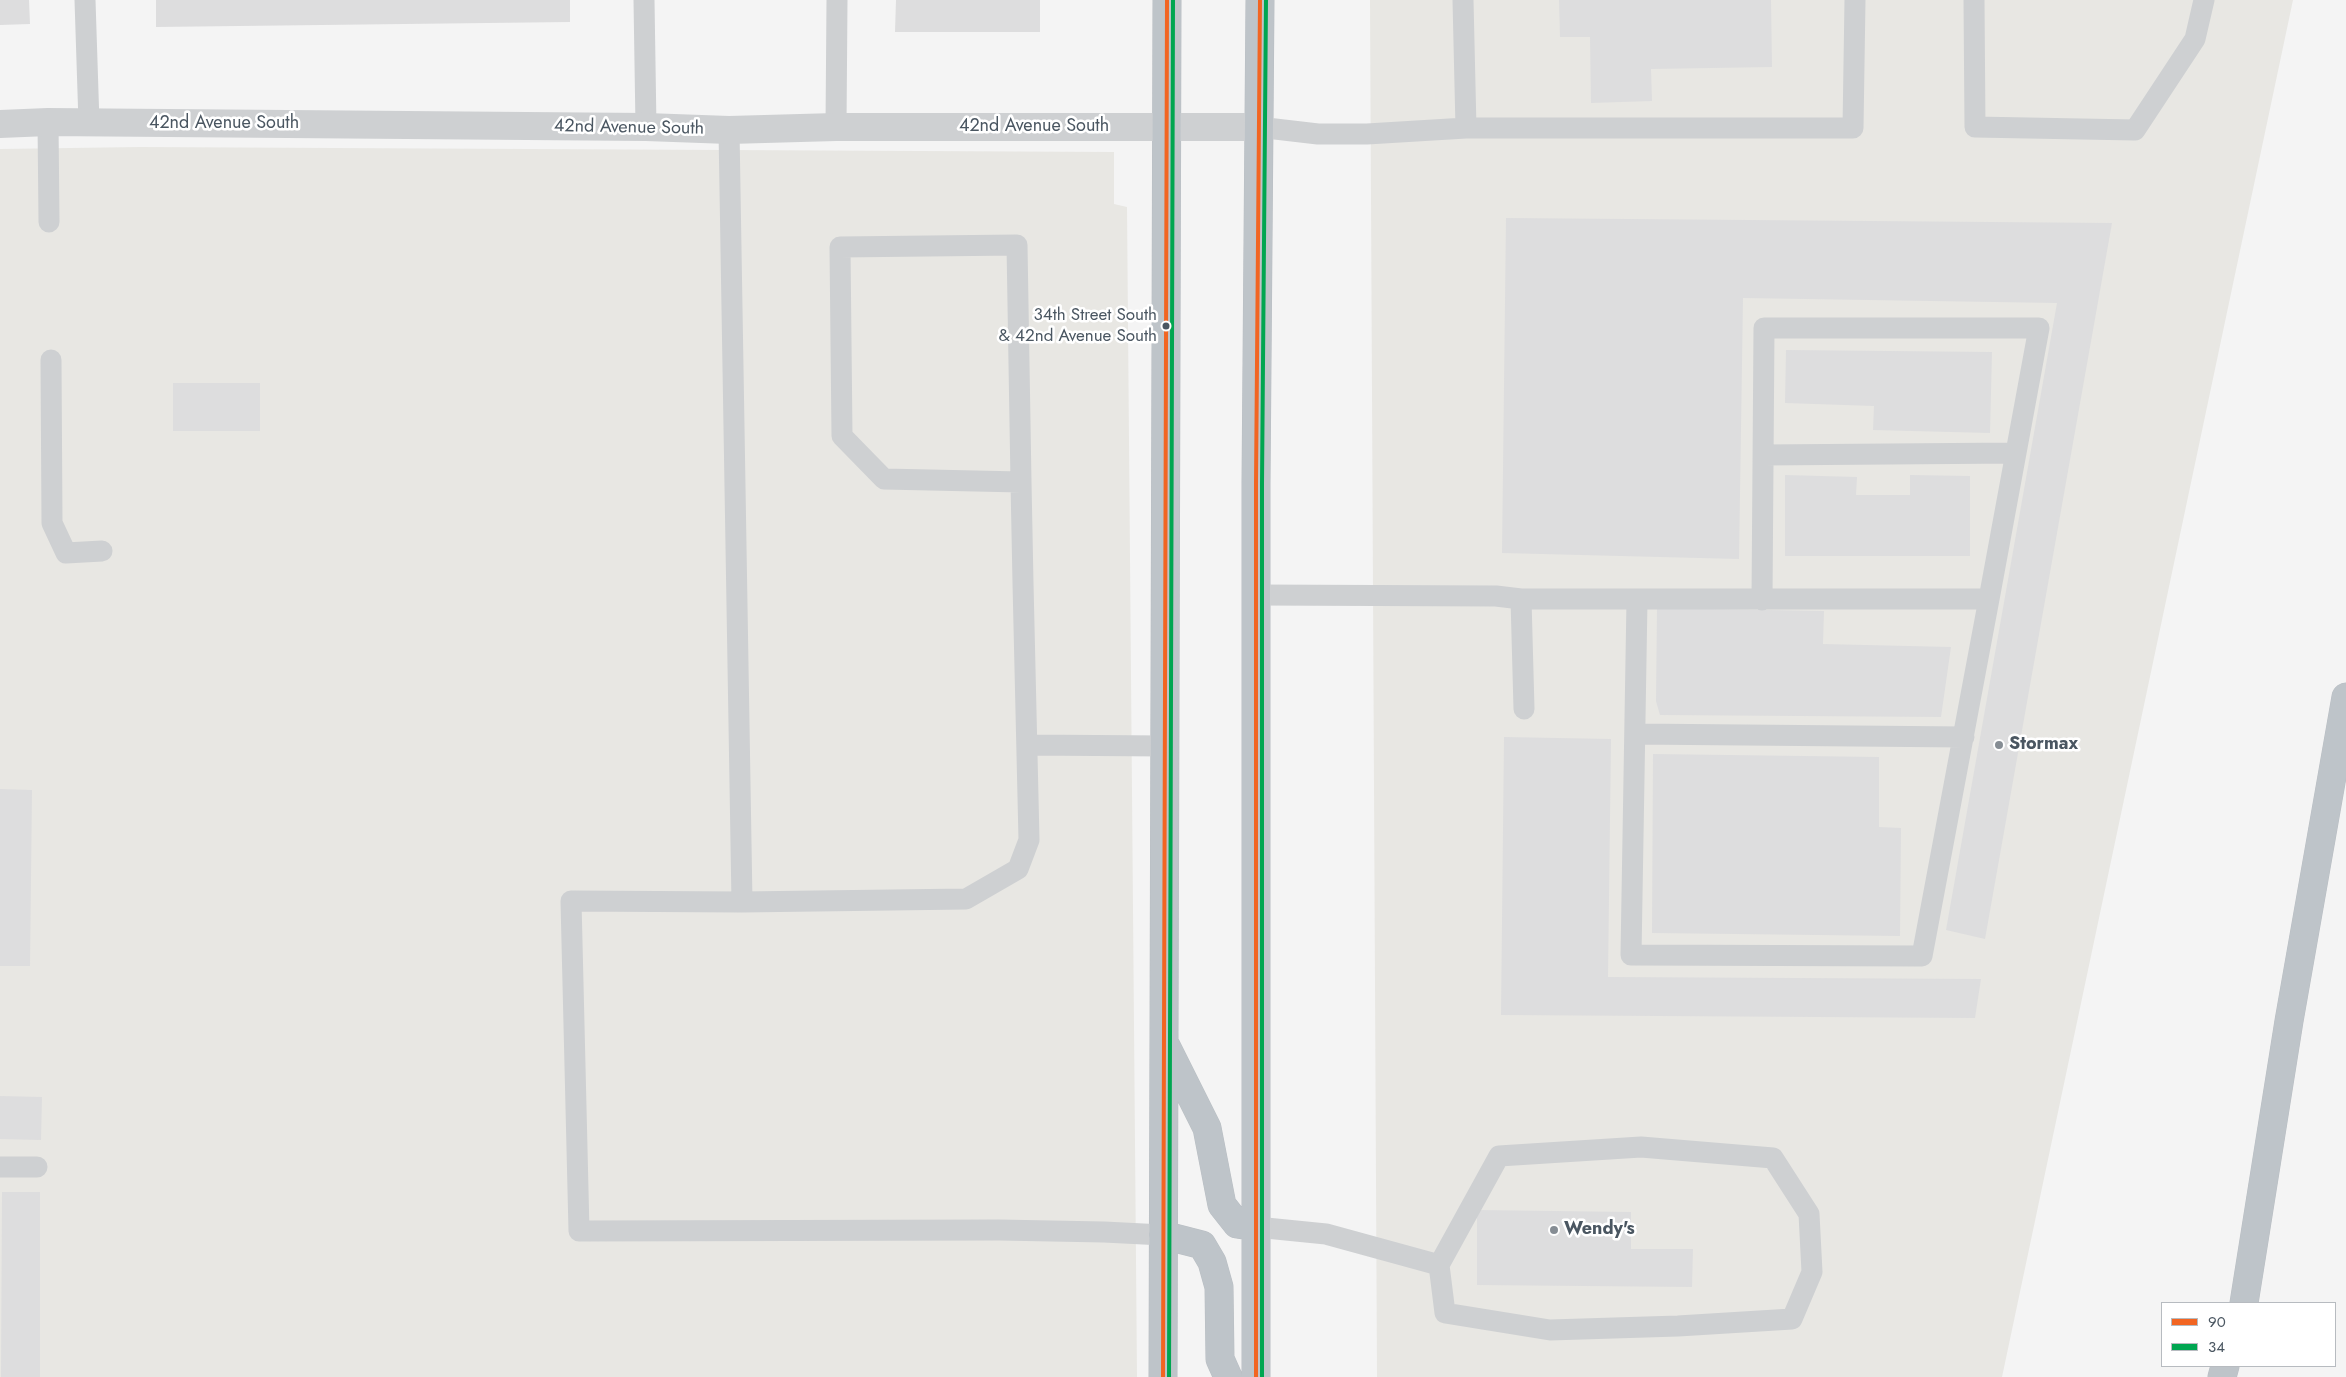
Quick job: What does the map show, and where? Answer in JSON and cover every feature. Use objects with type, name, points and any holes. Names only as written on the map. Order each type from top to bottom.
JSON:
[{"type":"highway","points":[[1163,1377],[1166,128],[1168,0]]},
{"type":"highway","points":[[1256,1377],[1258,128],[1260,0]]},
{"type":"highway","points":[[2242,1302],[2249,1272],[2289,1020],[2346,697]]},
{"type":"highway","points":[[1163,1040],[1208,1128],[1222,1206],[1237,1224],[1256,1228]]},
{"type":"highway","points":[[1163,1235],[1202,1245],[1212,1262],[1219,1287],[1220,1359],[1228,1377]]},
{"type":"street","name":"42nd Avenue South","points":[[0,124],[48,122],[646,127],[729,130],[836,128],[1258,128]]},
{"type":"lane","points":[[85,0],[89,123]]},
{"type":"lane","points":[[644,0],[646,127]]},
{"type":"lane","points":[[836,128],[837,0]]},
{"type":"lane","points":[[1463,0],[1466,128]]},
{"type":"lane","points":[[1258,128],[1318,134],[1366,134],[1466,128],[1853,128],[1855,0]]},
{"type":"lane","points":[[1974,0],[1975,128],[2135,130],[2195,39],[2204,0]]},
{"type":"lane","points":[[48,122],[49,222]]},
{"type":"lane","points":[[729,130],[742,902]]},
{"type":"lane","points":[[1022,482],[884,480],[842,436],[840,247],[1017,245],[1022,482],[1029,840],[1018,869],[966,899],[742,902],[571,901],[578,1231],[999,1230],[1163,1235]]},
{"type":"lane","points":[[1637,600],[1631,955],[1922,956],[2039,328],[1764,328],[1762,600]]},
{"type":"lane","points":[[51,360],[52,523],[66,553],[102,551]]},
{"type":"lane","points":[[1763,455],[2016,453]]},
{"type":"lane","points":[[1257,595],[1496,596],[1521,599],[1637,600],[1989,599]]},
{"type":"lane","points":[[1521,599],[1524,709]]},
{"type":"lane","points":[[1635,734],[1964,737]]},
{"type":"lane","points":[[1027,745],[1165,746]]},
{"type":"lane","points":[[1641,1147],[1773,1158],[1809,1214],[1812,1272],[1792,1319],[1678,1326],[1550,1330],[1445,1313],[1439,1265],[1499,1156],[1641,1147]]},
{"type":"lane","points":[[0,1167],[36,1167]]},
{"type":"lane","points":[[1256,1228],[1326,1234],[1439,1265]]},
{"type":"shaded area","points":[[1370,0],[2293,0],[2002,1377],[1377,1377]]},
{"type":"shaded area","points":[[140,147],[1114,152],[1114,204],[1127,207],[1137,1377],[0,1377],[0,149]]},
{"type":"building","points":[[0,0],[29,0],[30,24],[0,25]]},
{"type":"building","points":[[156,0],[570,0],[570,22],[156,27]]},
{"type":"building","points":[[896,0],[1040,0],[1040,32],[895,32]]},
{"type":"building","points":[[1559,0],[1771,0],[1772,67],[1651,69],[1652,101],[1591,103],[1590,37],[1560,37]]},
{"type":"building","name":"Stormax","points":[[1506,218],[2112,223],[1985,939],[1946,930],[2057,303],[1743,298],[1739,559],[1502,553]]},
{"type":"building","points":[[1786,350],[1992,352],[1990,433],[1873,430],[1874,406],[1785,403]]},
{"type":"building","points":[[173,383],[260,383],[260,431],[173,431]]},
{"type":"building","points":[[1785,475],[1857,477],[1856,495],[1910,495],[1910,475],[1970,476],[1970,556],[1785,556]]},
{"type":"building","points":[[1657,608],[1824,611],[1823,644],[1951,647],[1941,717],[1660,715],[1656,701]]},
{"type":"building","points":[[1504,737],[1611,739],[1608,977],[1981,979],[1975,1018],[1501,1015]]},
{"type":"building","points":[[1653,754],[1879,757],[1879,827],[1901,828],[1900,936],[1652,933]]},
{"type":"building","points":[[0,789],[32,790],[30,966],[0,966]]},
{"type":"building","points":[[0,1096],[42,1097],[41,1140],[0,1139]]},
{"type":"building","points":[[2,1192],[40,1192],[40,1377],[1,1377]]},
{"type":"building","name":"Wendy's","points":[[1477,1210],[1631,1212],[1631,1249],[1693,1249],[1692,1287],[1477,1285]]},
{"type":"transit line","name":"90","points":[[1163,1377],[1167,0]]},
{"type":"transit line","name":"34","points":[[1169,1377],[1173,0]]},
{"type":"transit line","name":"90","points":[[1256,1377],[1256,483],[1260,0]]},
{"type":"transit line","name":"34","points":[[1262,1377],[1262,483],[1266,0]]},
{"type":"place","name":"34th Street South & 42nd Avenue South","points":[[1166,326]]},
{"type":"place","name":"Stormax","points":[[1999,745]]},
{"type":"place","name":"Wendy's","points":[[1554,1230]]}]
